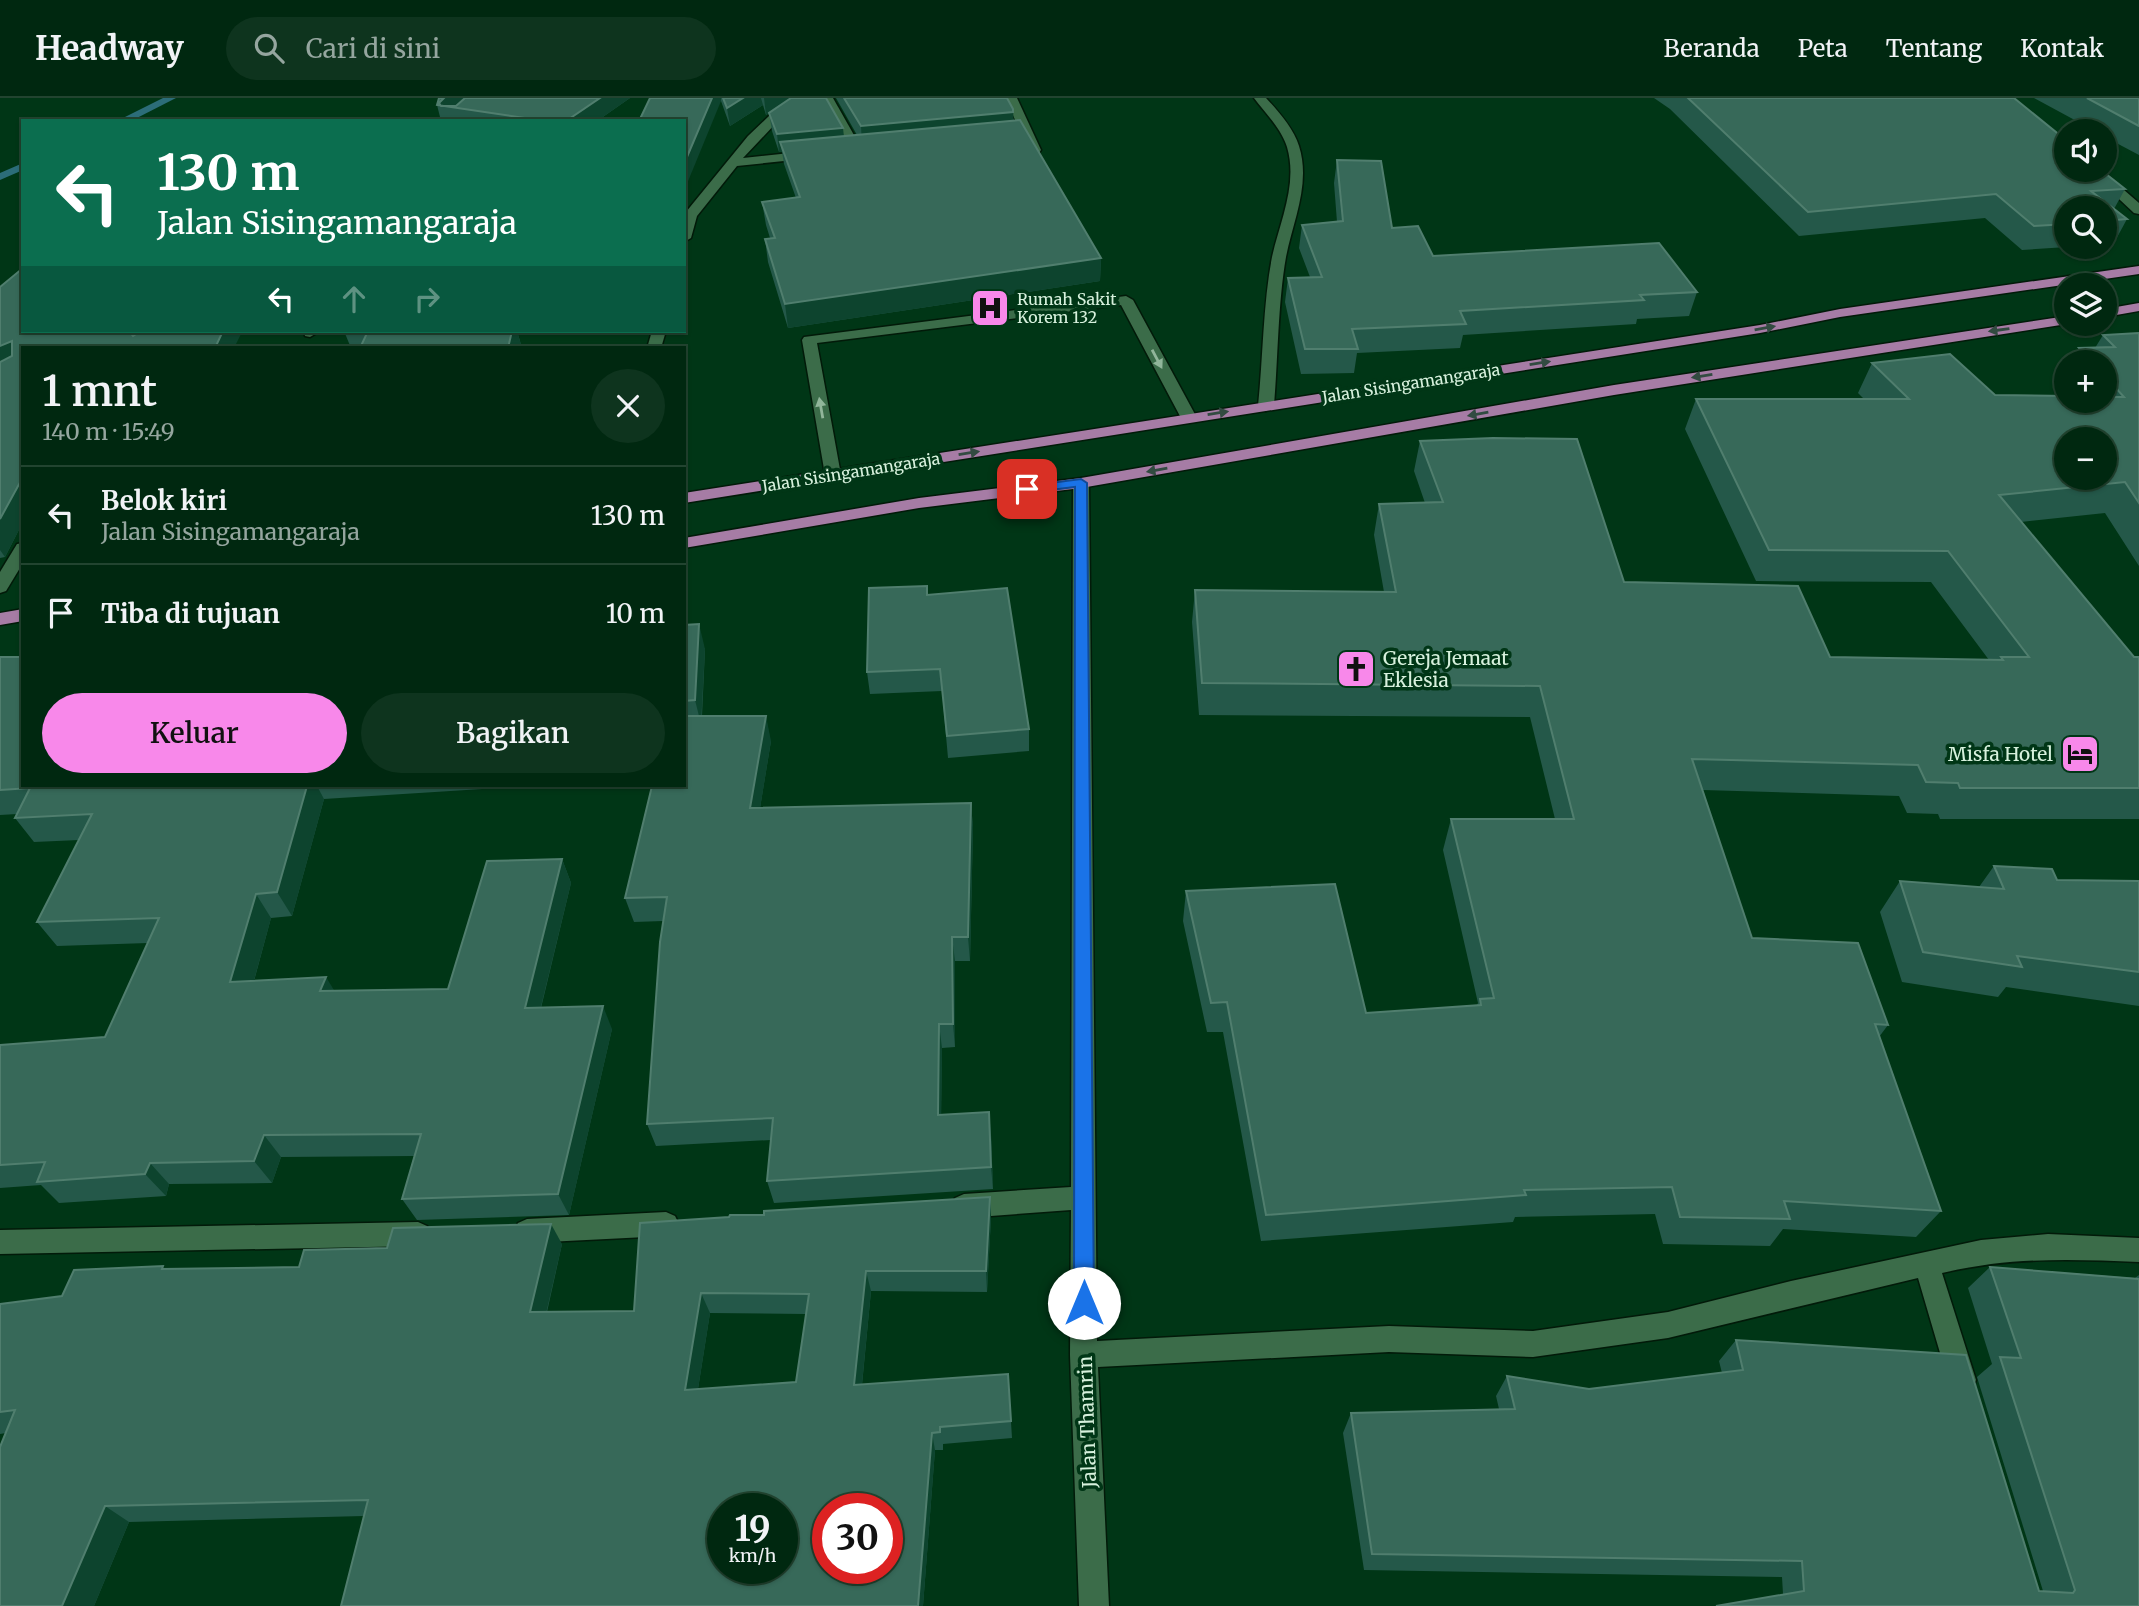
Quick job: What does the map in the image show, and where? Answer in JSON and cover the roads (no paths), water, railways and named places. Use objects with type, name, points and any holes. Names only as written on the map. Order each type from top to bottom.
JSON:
[{"type":"main road","name":"Jalan Sisingamangaraja","points":[[686,498],[1760,329],[1840,313],[2139,270]]},
{"type":"main road","points":[[2117,311],[2139,307]]},
{"type":"main road","points":[[686,543],[919,503],[1081,483],[1614,390],[2054,322]]},
{"type":"main road","points":[[0,619],[21,615]]},
{"type":"street","points":[[687,215],[764,127],[809,98]]},
{"type":"street","points":[[733,163],[850,151],[827,98]]},
{"type":"street","points":[[1011,98],[1021,136],[1042,165]]},
{"type":"street","points":[[1260,98],[1275,115],[1293,146],[1296,172],[1295,198],[1279,258],[1266,406]]},
{"type":"street","points":[[2108,182],[2139,210]]},
{"type":"street","points":[[833,475],[808,340],[1125,300],[1189,418]]},
{"type":"street","name":"Jalan Thamrin","points":[[1081,483],[1084,1355],[1094,1606]]},
{"type":"street","points":[[0,587],[21,551]]},
{"type":"street","points":[[945,1207],[1084,1198]]},
{"type":"street","points":[[504,1232],[696,1222]]},
{"type":"street","points":[[0,1242],[437,1234]]},
{"type":"street","points":[[1084,1355],[1389,1339],[1533,1344],[1668,1325],[1791,1294],[1981,1252],[2048,1247],[2139,1250]]},
{"type":"street","points":[[1927,1265],[1970,1409]]},
{"type":"waterway","points":[[126,119],[171,98]]},
{"type":"waterway","points":[[0,177],[21,167]]},
{"type":"place","name":"Rumah Sakit Korem 132","points":[[990,308]]},
{"type":"place","name":"Gereja Jemaat Eklesia","points":[[1356,669]]},
{"type":"place","name":"Misfa Hotel","points":[[2080,754]]}]
